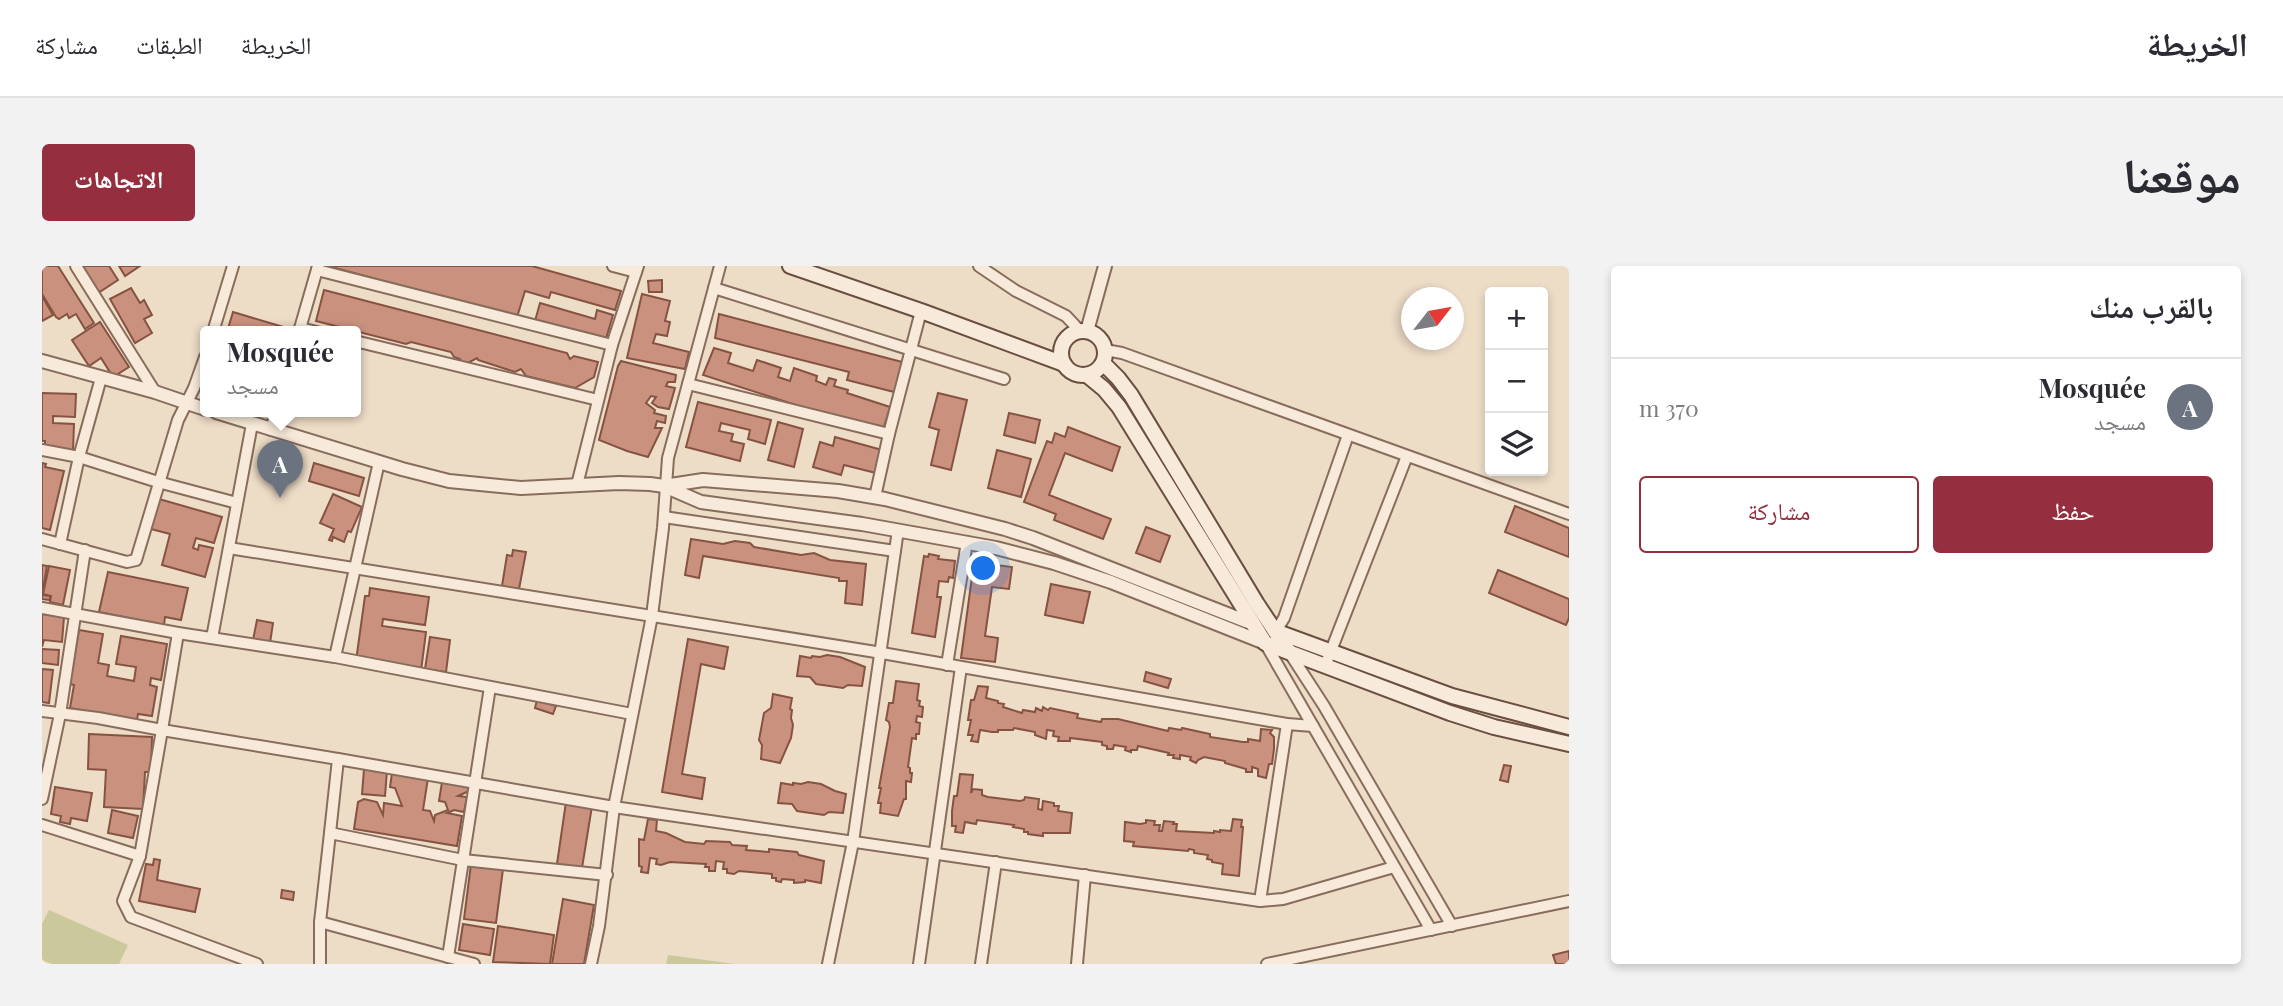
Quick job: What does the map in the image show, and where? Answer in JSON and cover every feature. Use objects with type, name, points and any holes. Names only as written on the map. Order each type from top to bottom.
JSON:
[{"type":"main road","points":[[790,266],[1032,351],[1064,364],[1074,373],[1087,375],[1104,389],[1119,407],[1265,643],[1289,652],[1328,659],[1569,727]]},
{"type":"main road","points":[[1064,364],[1061,353],[1068,337],[1084,331],[1099,338],[1104,356],[1131,395],[1289,652]]},
{"type":"main road","points":[[1032,351],[1049,349],[1064,342]]},
{"type":"main road","points":[[1087,375],[1099,369],[1104,356]]},
{"type":"main road","points":[[1253,624],[1276,631],[1328,659],[1450,713],[1494,727],[1569,744]]},
{"type":"street","points":[[76,266],[155,392]]},
{"type":"street","points":[[215,326],[233,266]]},
{"type":"street","points":[[577,485],[612,345],[637,269],[612,266]]},
{"type":"street","points":[[591,964],[607,875],[614,807],[652,616],[664,517],[664,486],[671,444],[720,266]]},
{"type":"street","points":[[978,266],[1016,291],[1066,316],[1084,331],[1105,266]]},
{"type":"street","points":[[301,326],[318,268],[612,345]]},
{"type":"street","points":[[714,288],[1004,379]]},
{"type":"street","points":[[876,497],[889,434],[921,311]]},
{"type":"street","points":[[361,342],[598,400]]},
{"type":"street","points":[[1104,356],[1128,355],[1569,514]]},
{"type":"street","points":[[42,361],[200,407]]},
{"type":"street","points":[[42,539],[127,562],[139,557],[158,482],[178,420],[200,370]]},
{"type":"street","points":[[60,544],[79,457],[101,378]]},
{"type":"street","points":[[688,384],[889,434]]},
{"type":"street","points":[[231,417],[425,476],[473,485],[521,488],[634,483],[664,486],[703,480],[838,491],[876,497],[1023,535],[1253,624]]},
{"type":"street","points":[[271,430],[275,417]]},
{"type":"street","points":[[212,638],[252,424]]},
{"type":"street","points":[[1276,631],[1284,618],[1348,435]]},
{"type":"street","points":[[42,450],[79,457],[237,503]]},
{"type":"street","points":[[1328,659],[1407,456]]},
{"type":"street","points":[[335,657],[379,462]]},
{"type":"street","points":[[664,486],[701,502],[898,530],[1025,555],[1083,572],[1265,643],[1431,930]]},
{"type":"street","points":[[664,517],[895,551]]},
{"type":"street","points":[[828,964],[853,842],[898,530]]},
{"type":"street","points":[[947,665],[967,542]]},
{"type":"street","points":[[229,548],[882,653],[1287,724],[1313,726]]},
{"type":"street","points":[[42,799],[60,713],[85,550]]},
{"type":"street","points":[[42,608],[178,633],[335,657],[632,714]]},
{"type":"street","points":[[178,633],[140,856],[123,901],[131,917],[257,964]]},
{"type":"street","points":[[1289,652],[1324,706],[1452,926]]},
{"type":"street","points":[[919,964],[961,667]]},
{"type":"street","points":[[448,957],[490,687]]},
{"type":"street","points":[[42,711],[614,807],[1261,901],[1283,899],[1394,867]]},
{"type":"street","points":[[1261,901],[1287,724]]},
{"type":"street","points":[[320,964],[320,922],[338,759]]},
{"type":"street","points":[[42,825],[140,856]]},
{"type":"street","points":[[330,833],[463,860],[607,875]]},
{"type":"street","points":[[981,964],[996,862]]},
{"type":"street","points":[[1077,964],[1085,875]]},
{"type":"street","points":[[1267,964],[1569,901]]},
{"type":"street","points":[[320,922],[474,964]]},
{"type":"shaded area","points":[[49,910],[128,945],[119,964],[52,964],[42,960],[42,924]]},
{"type":"shaded area","points":[[668,955],[735,964],[666,964]]},
{"type":"building","points":[[42,266],[58,266],[94,323],[85,329],[76,314],[69,318],[67,314],[59,319],[56,317],[42,294]]},
{"type":"building","points":[[80,266],[109,266],[118,280],[98,293]]},
{"type":"building","points":[[119,266],[140,266],[125,276]]},
{"type":"building","points":[[328,266],[532,266],[621,291],[615,310],[551,292],[549,298],[525,291],[517,317]]},
{"type":"building","points":[[662,280],[662,292],[649,292],[648,281]]},
{"type":"building","points":[[131,288],[140,303],[144,300],[152,315],[144,319],[152,333],[135,343],[110,299]]},
{"type":"building","points":[[324,290],[567,353],[570,359],[574,356],[598,362],[594,377],[575,388],[526,376],[521,369],[515,372],[477,358],[464,365],[451,352],[361,332],[361,326],[336,326],[316,321]]},
{"type":"building","points":[[642,294],[670,301],[665,321],[670,322],[667,336],[656,334],[653,343],[689,352],[685,369],[627,358]]},
{"type":"building","points":[[42,296],[53,315],[42,321]]},
{"type":"building","points":[[540,303],[595,319],[597,310],[613,315],[605,342],[535,321]]},
{"type":"building","points":[[233,312],[280,326],[229,326]]},
{"type":"building","points":[[719,314],[906,363],[898,393],[847,380],[849,372],[715,338]]},
{"type":"building","points":[[100,322],[129,367],[113,377],[101,358],[89,366],[72,340]]},
{"type":"building","points":[[714,348],[731,353],[728,363],[753,371],[757,360],[781,368],[778,377],[790,381],[794,368],[817,376],[816,381],[826,385],[829,378],[836,380],[834,386],[848,390],[847,393],[890,407],[883,430],[858,425],[703,375]]},
{"type":"building","points":[[621,361],[676,375],[675,382],[668,382],[666,386],[675,388],[669,409],[652,403],[656,397],[651,396],[646,403],[655,410],[654,413],[666,416],[665,423],[657,421],[655,428],[662,428],[648,457],[599,440]]},
{"type":"building","points":[[42,393],[76,394],[75,417],[53,416],[53,423],[74,424],[73,452],[45,451],[45,441],[42,441]]},
{"type":"building","points":[[938,393],[967,400],[951,470],[931,465],[939,430],[929,427]]},
{"type":"building","points":[[698,402],[771,420],[765,444],[748,439],[750,430],[721,423],[719,431],[733,434],[731,441],[744,444],[740,461],[686,447]]},
{"type":"building","points":[[1009,413],[1040,420],[1035,443],[1004,435]]},
{"type":"building","points":[[778,422],[803,429],[794,467],[768,460]]},
{"type":"building","points":[[1068,427],[1120,447],[1112,471],[1065,453],[1049,495],[1111,519],[1103,539],[1054,520],[1056,514],[1024,502],[1047,441],[1052,443],[1055,433],[1065,437]]},
{"type":"building","points":[[835,437],[882,450],[876,473],[844,465],[841,475],[813,467],[820,442],[833,446]]},
{"type":"building","points":[[997,450],[1031,459],[1021,497],[988,488]]},
{"type":"building","points":[[42,463],[46,464],[45,467],[64,471],[50,530],[42,528]]},
{"type":"building","points":[[314,463],[364,478],[359,496],[309,481]]},
{"type":"building","points":[[333,494],[362,507],[344,542],[333,537],[332,541],[329,540],[334,529],[320,523]]},
{"type":"building","points":[[159,499],[222,517],[214,543],[196,538],[193,548],[198,550],[199,545],[213,548],[205,577],[162,565],[170,534],[151,529]]},
{"type":"building","points":[[1515,506],[1569,528],[1569,557],[1505,532]]},
{"type":"building","points":[[1146,527],[1170,536],[1160,562],[1136,553]]},
{"type":"building","points":[[691,539],[723,544],[735,541],[750,543],[754,547],[801,555],[814,553],[830,560],[866,564],[862,605],[845,603],[847,581],[839,581],[839,578],[703,556],[699,578],[685,575]]},
{"type":"building","points":[[513,550],[526,552],[519,589],[502,586],[507,555],[512,556]]},
{"type":"building","points":[[929,554],[939,556],[938,559],[955,561],[953,578],[949,577],[948,582],[939,581],[937,597],[941,597],[935,637],[912,633],[924,556],[928,557]]},
{"type":"building","points":[[974,562],[1012,567],[1009,589],[992,587],[985,636],[998,638],[995,662],[961,658]]},
{"type":"building","points":[[42,565],[47,566],[42,595]]},
{"type":"building","points":[[49,566],[70,570],[63,605],[50,602],[51,596],[43,594]]},
{"type":"building","points":[[1498,570],[1569,599],[1569,618],[1566,625],[1489,593]]},
{"type":"building","points":[[108,572],[188,588],[181,620],[165,617],[164,625],[99,612]]},
{"type":"building","points":[[1051,584],[1090,592],[1083,623],[1045,615]]},
{"type":"building","points":[[370,588],[429,597],[425,625],[383,619],[382,626],[426,632],[421,671],[356,661],[365,596],[369,596]]},
{"type":"building","points":[[42,595],[50,596],[50,600],[42,599]]},
{"type":"building","points":[[42,614],[64,617],[62,642],[44,640],[42,647]]},
{"type":"building","points":[[257,620],[273,623],[270,643],[253,640]]},
{"type":"building","points":[[79,630],[103,634],[98,663],[109,665],[107,676],[134,681],[136,667],[116,664],[121,636],[167,644],[161,680],[151,678],[150,685],[157,687],[152,716],[138,714],[137,720],[70,708],[74,685],[70,684]]},
{"type":"building","points":[[430,637],[450,640],[446,672],[425,669]]},
{"type":"building","points":[[688,639],[728,647],[724,669],[701,664],[682,774],[705,778],[702,799],[662,792]]},
{"type":"building","points":[[42,649],[59,650],[58,665],[42,663]]},
{"type":"building","points":[[827,655],[865,667],[862,686],[848,685],[843,688],[816,684],[810,677],[797,676],[800,656],[811,658]]},
{"type":"building","points":[[42,669],[53,670],[49,703],[42,702]]},
{"type":"building","points":[[1146,672],[1171,679],[1168,688],[1144,681]]},
{"type":"building","points":[[896,681],[919,684],[917,700],[920,701],[919,706],[923,707],[922,717],[917,716],[916,722],[920,723],[919,734],[916,734],[916,739],[912,738],[908,767],[912,773],[911,782],[906,781],[906,799],[898,816],[880,813],[881,803],[878,803],[890,727],[886,720],[889,703],[893,703]]},
{"type":"building","points":[[978,686],[988,687],[986,698],[1022,713],[1023,710],[1035,712],[1036,708],[1042,711],[1043,707],[1078,714],[1077,718],[1101,722],[1102,719],[1118,719],[1168,731],[1169,728],[1182,728],[1210,734],[1210,737],[1243,742],[1248,742],[1248,739],[1260,741],[1261,729],[1272,730],[1272,764],[1269,764],[1266,778],[1258,776],[1258,769],[1252,767],[1252,772],[1246,772],[1246,769],[1225,761],[1204,757],[1196,763],[1190,760],[1191,757],[1180,755],[1180,759],[1173,758],[1174,755],[1168,755],[1169,753],[1138,746],[1137,750],[1131,752],[1125,750],[1126,747],[1114,745],[1113,749],[1107,749],[1102,742],[1070,738],[1070,741],[1058,741],[1059,737],[1053,736],[1054,731],[1047,730],[1046,739],[1035,735],[1035,732],[1014,728],[998,732],[980,730],[978,742],[971,741],[973,735],[968,735],[971,720],[968,720],[971,700],[974,700]]},
{"type":"building","points":[[773,694],[792,698],[791,738],[780,763],[761,759],[762,745],[759,740],[764,713],[771,708]]},
{"type":"building","points":[[537,700],[556,706],[553,714],[535,708]]},
{"type":"building","points":[[89,734],[152,737],[151,772],[145,772],[143,809],[104,807],[106,770],[88,769]]},
{"type":"building","points":[[1504,765],[1511,766],[1508,782],[1500,780]]},
{"type":"building","points":[[364,769],[387,771],[385,796],[362,794]]},
{"type":"building","points":[[392,773],[428,778],[423,810],[430,811],[434,821],[435,815],[448,810],[445,802],[439,801],[442,782],[470,785],[469,791],[458,796],[467,797],[464,812],[454,810],[447,813],[462,816],[457,846],[354,829],[358,802],[364,799],[377,802],[383,815],[384,803],[402,806],[395,788],[390,787]]},
{"type":"building","points":[[960,774],[973,775],[971,793],[973,789],[982,790],[982,795],[988,797],[1020,801],[1025,797],[1039,799],[1038,809],[1042,810],[1043,801],[1054,803],[1054,806],[1059,806],[1058,811],[1072,813],[1070,833],[1043,833],[1043,836],[1028,834],[1024,829],[1013,827],[1014,825],[977,820],[976,824],[965,822],[963,833],[955,832],[956,826],[952,826],[952,811]]},
{"type":"building","points":[[808,782],[846,794],[843,813],[829,812],[824,815],[797,811],[792,804],[778,803],[781,783],[793,785]]},
{"type":"building","points":[[55,787],[92,793],[87,821],[71,818],[70,824],[60,822],[61,816],[51,814]]},
{"type":"building","points":[[566,802],[592,806],[582,868],[557,864]]},
{"type":"building","points":[[112,810],[138,816],[133,838],[108,833]]},
{"type":"building","points":[[648,819],[657,820],[656,831],[685,842],[730,842],[732,845],[747,846],[746,850],[797,852],[799,855],[824,861],[821,883],[805,880],[794,883],[794,880],[782,879],[781,882],[772,878],[772,874],[739,871],[734,874],[727,873],[727,869],[723,869],[724,862],[716,861],[715,871],[709,871],[709,867],[705,867],[706,864],[670,862],[661,865],[656,864],[657,859],[650,858],[648,873],[641,872],[639,839],[644,840]]},
{"type":"building","points":[[1233,819],[1242,820],[1243,827],[1239,876],[1222,874],[1223,864],[1212,862],[1207,859],[1208,855],[1194,853],[1194,850],[1133,846],[1134,842],[1124,841],[1125,822],[1140,824],[1146,823],[1146,820],[1155,821],[1154,825],[1160,825],[1159,831],[1162,831],[1164,821],[1174,822],[1173,824],[1177,824],[1176,831],[1214,833],[1220,830],[1231,831]]},
{"type":"building","points":[[154,859],[160,860],[157,880],[200,889],[195,912],[139,901],[146,864],[153,865]]},
{"type":"building","points":[[471,864],[503,869],[496,923],[464,919]]},
{"type":"building","points":[[282,890],[294,892],[293,900],[281,898]]},
{"type":"building","points":[[563,899],[594,905],[584,964],[552,964]]},
{"type":"building","points":[[463,924],[494,929],[490,955],[459,950]]},
{"type":"building","points":[[498,926],[554,935],[550,964],[493,962]]},
{"type":"building","points":[[1569,951],[1569,964],[1556,964],[1553,955]]},
{"type":"place","name":"Mosquée","points":[[280,498]]}]
